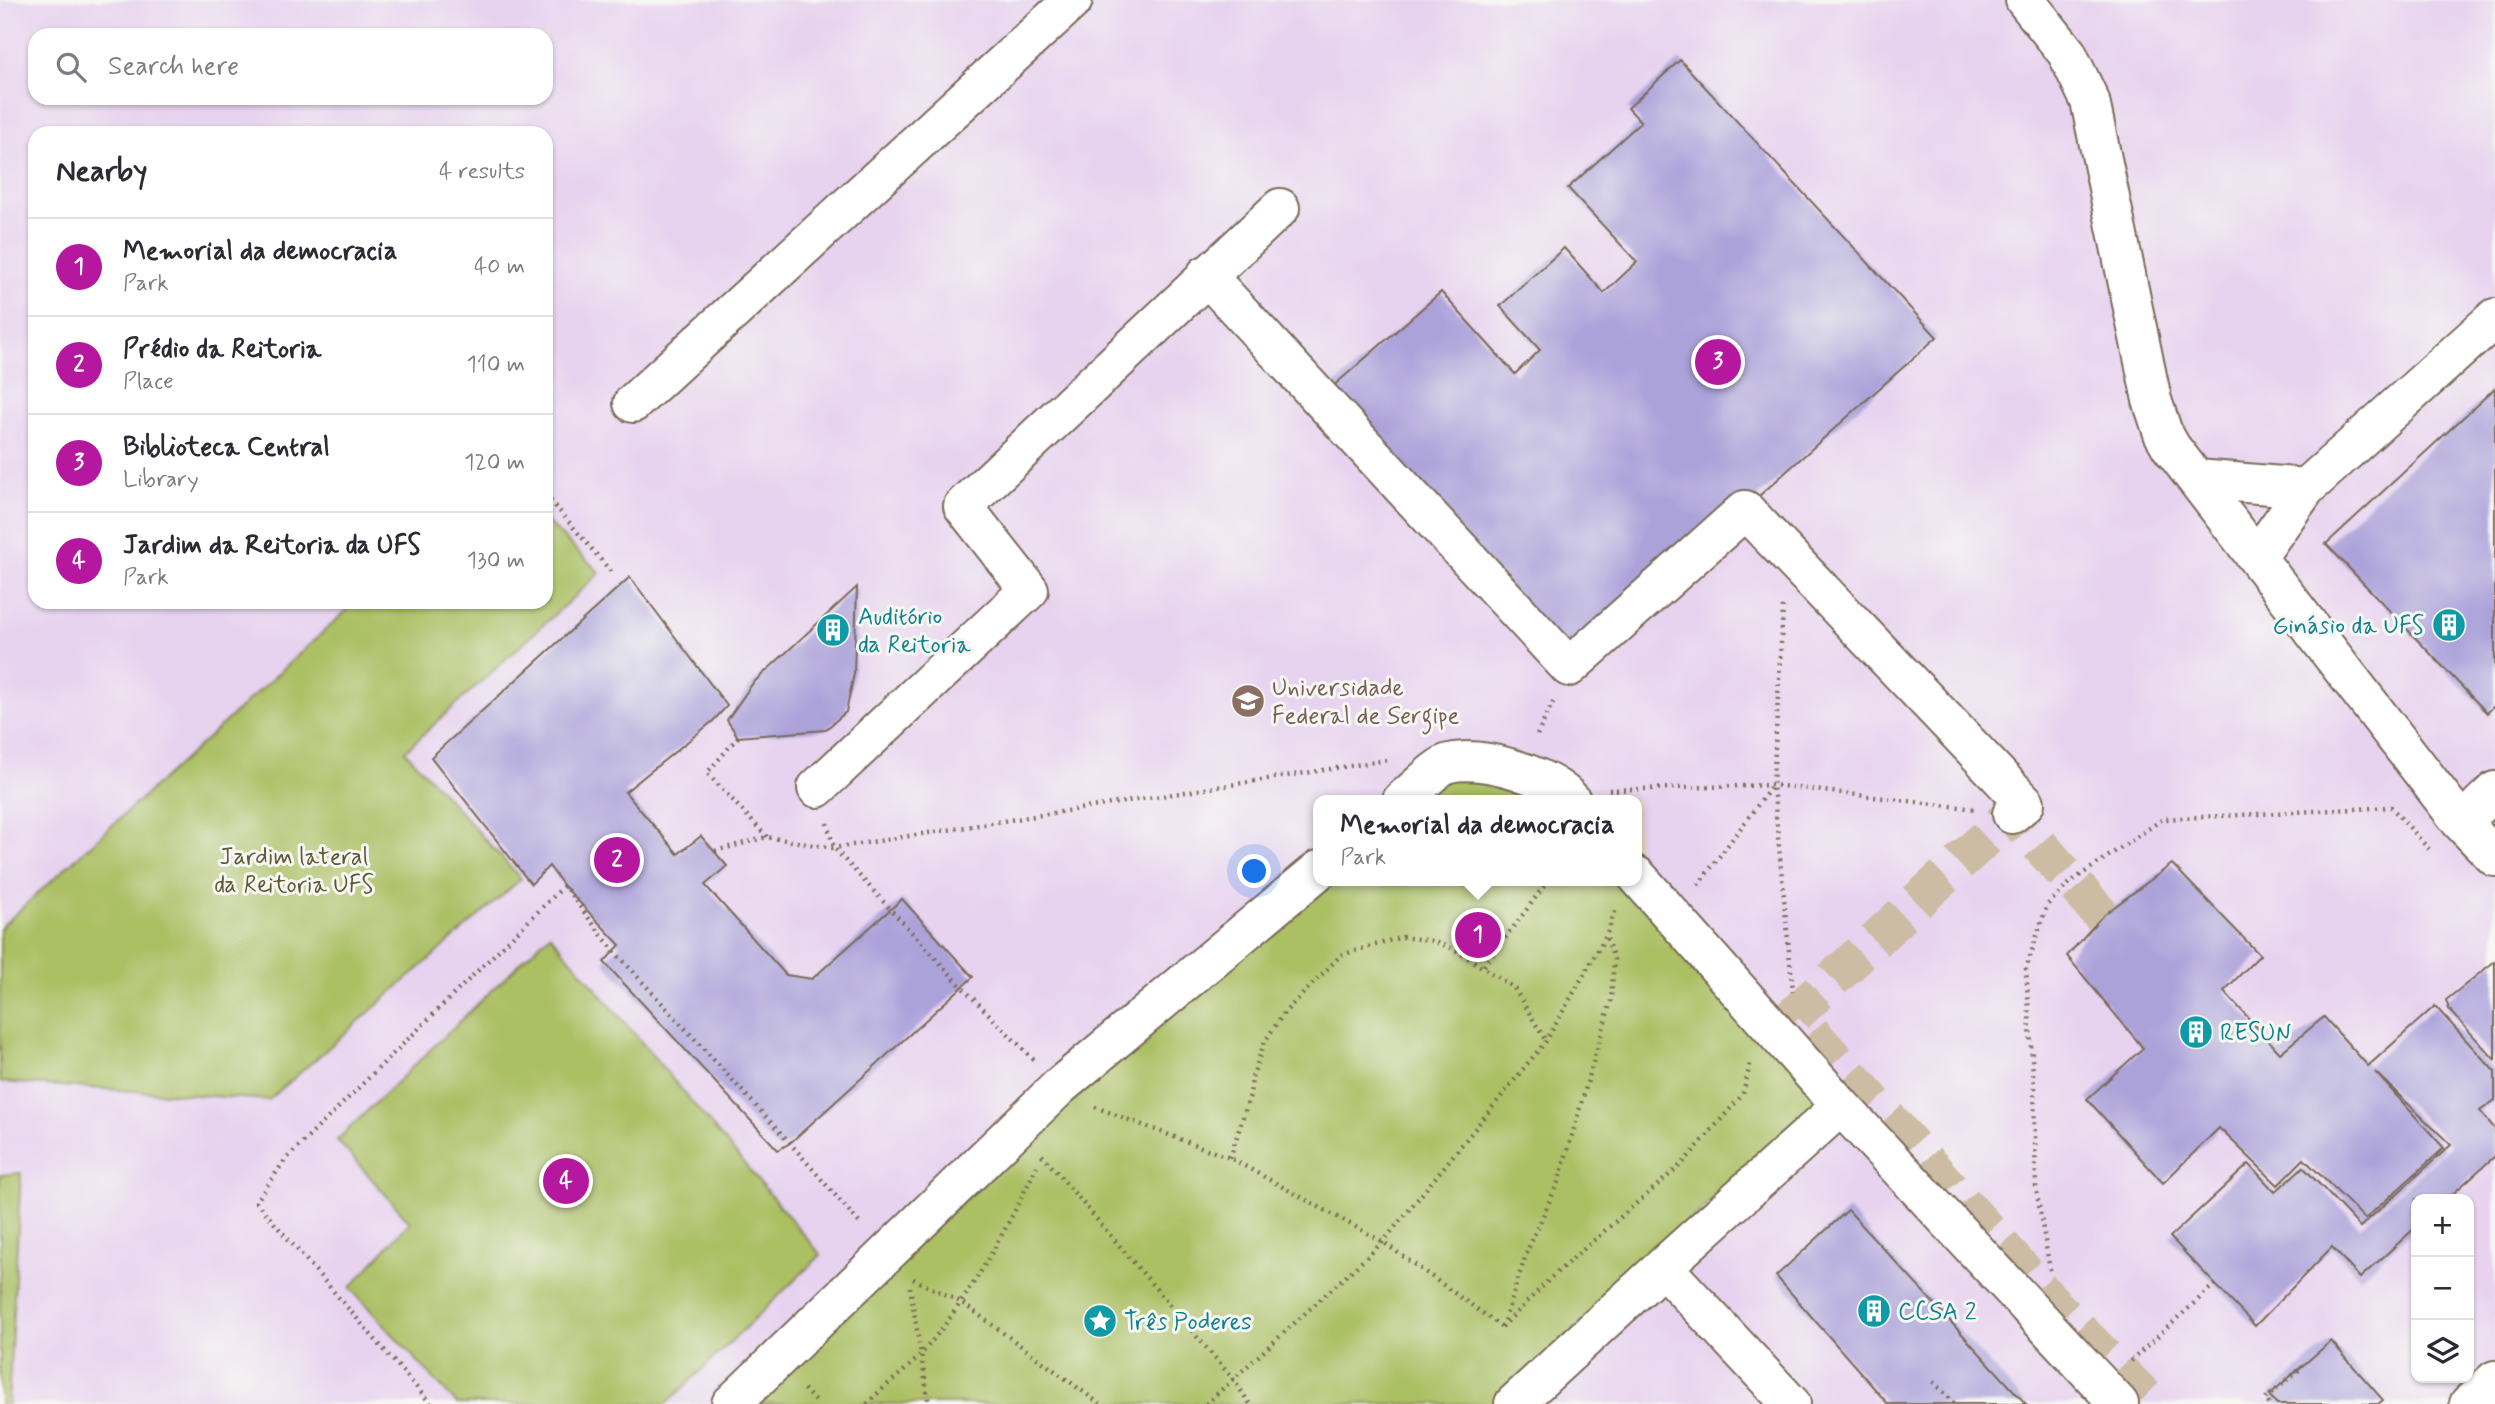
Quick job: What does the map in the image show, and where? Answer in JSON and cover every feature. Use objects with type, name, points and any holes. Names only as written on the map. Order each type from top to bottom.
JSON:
[{"type":"street","points":[[634,403],[1073,0]]},
{"type":"street","points":[[2025,0],[2067,53],[2090,101],[2157,417],[2171,447],[2460,821],[2495,857]]},
{"type":"street","points":[[817,788],[1029,590],[963,506],[1280,208]]},
{"type":"street","points":[[1206,275],[1569,667],[1745,510],[2025,803],[2012,814]]},
{"type":"street","points":[[2257,557],[2306,488],[2495,318]]},
{"type":"street","points":[[2197,480],[2306,488]]},
{"type":"street","points":[[1408,795],[1447,763],[1479,762],[1518,770],[1566,795]]},
{"type":"street","points":[[731,1404],[1059,1086],[1313,875]]},
{"type":"street","points":[[1628,888],[1841,1106],[2119,1404]]},
{"type":"street","points":[[1514,1404],[1841,1106]]},
{"type":"street","points":[[1675,1280],[1791,1404]]},
{"type":"street","points":[[2469,1404],[2495,1380]]},
{"type":"path","points":[[553,503],[612,573]]},
{"type":"path","points":[[1783,594],[1773,785],[1794,1001]]},
{"type":"path","points":[[1534,743],[1569,667]]},
{"type":"path","points":[[737,737],[707,773],[767,837]]},
{"type":"path","points":[[715,851],[767,837],[834,848],[1392,759]]},
{"type":"path","points":[[1692,893],[1773,785]]},
{"type":"path","points":[[1607,790],[1773,785],[2012,814]]},
{"type":"path","points":[[2051,1279],[2036,1188],[2034,1088],[2026,969],[2047,905],[2072,881],[2163,819],[2391,807],[2428,849],[2439,840]]},
{"type":"path","points":[[834,848],[963,988],[1038,1063]]},
{"type":"path","points":[[431,1404],[256,1202],[285,1160],[564,886],[614,951],[790,1143],[866,1231]]},
{"type":"path","points":[[1484,966],[1545,886]]},
{"type":"path","points":[[1206,1404],[1383,1242],[1546,1041],[1606,936],[1628,888]]},
{"type":"path","points":[[1502,1327],[1528,1249],[1559,1180],[1611,1001],[1614,959],[1606,936]]},
{"type":"path","points":[[1230,1158],[1250,1095],[1251,1078],[1265,1041],[1284,1013],[1340,954],[1402,937],[1432,941],[1456,950],[1514,988],[1546,1041]]},
{"type":"path","points":[[1502,1327],[1555,1274],[1683,1163],[1743,1094],[1753,1054]]},
{"type":"path","points":[[1087,1104],[1230,1158],[1383,1242],[1502,1327]]},
{"type":"path","points":[[1034,1110],[1042,1155],[1233,1379],[1250,1404]]},
{"type":"path","points":[[867,1404],[921,1355],[961,1302],[1000,1241],[1042,1155]]},
{"type":"path","points":[[929,1404],[906,1276],[961,1302],[1100,1404]]},
{"type":"path","points":[[2129,1363],[2215,1284]]},
{"type":"path","points":[[2269,1404],[2265,1399],[2300,1369]]},
{"type":"path","points":[[797,1381],[817,1404]]},
{"type":"path","points":[[1933,1382],[1955,1404]]},
{"type":"shaded area","name":"Universidade Federal de Sergipe","points":[[0,0],[2495,0],[2495,1404],[0,1404]]},
{"type":"green space","name":"Jardim lateral da Reitoria UFS","points":[[553,528],[600,573],[405,751],[521,879],[269,1100],[0,1082],[0,928],[348,609],[553,609]]},
{"type":"green space","points":[[1456,749],[1560,795],[1405,795]]},
{"type":"green space","points":[[1642,873],[1844,1078],[1494,1404],[741,1404],[1313,880],[1313,886],[1642,886]]},
{"type":"green space","points":[[550,934],[821,1255],[666,1404],[457,1404],[350,1288],[410,1222],[337,1140]]},
{"type":"green space","points":[[21,1173],[8,1404],[0,1404],[0,1175]]},
{"type":"building","points":[[1680,60],[1937,337],[1571,664],[1323,395],[1441,292],[1515,374],[1540,350],[1500,306],[1564,248],[1604,293],[1637,262],[1568,188],[1641,122],[1628,108]]},
{"type":"building","name":"Ginásio da UFS","points":[[2495,388],[2495,705],[2487,713],[2326,544]]},
{"type":"building","points":[[630,577],[727,706],[713,721],[625,792],[678,854],[701,836],[727,866],[705,885],[786,975],[812,979],[902,899],[973,977],[790,1143],[778,1150],[604,962],[620,945],[564,886],[549,866],[531,884],[431,757]]},
{"type":"building","name":"Auditório da Reitoria","points":[[857,587],[854,674],[846,712],[825,730],[738,737],[727,720],[753,683]]},
{"type":"building","name":"RESUN","points":[[2172,864],[2260,955],[2224,991],[2280,1053],[2324,1017],[2368,1066],[2435,1006],[2495,1072],[2495,1100],[2480,1111],[2495,1129],[2495,1156],[2453,1194],[2411,1194],[2411,1232],[2360,1278],[2332,1247],[2255,1326],[2170,1237],[2249,1164],[2275,1192],[2303,1167],[2360,1227],[2451,1145],[2375,1072],[2444,1148],[2365,1219],[2304,1159],[2278,1185],[2219,1128],[2163,1183],[2087,1099],[2143,1048],[2067,956],[2102,916]]},
{"type":"building","points":[[2495,961],[2495,1060],[2449,1009],[2446,1000]]},
{"type":"building","name":"CCSA 2","points":[[1848,1210],[2026,1404],[1888,1404],[1776,1276]]},
{"type":"building","points":[[2331,1341],[2383,1400],[2378,1404],[2277,1404],[2269,1395]]},
{"type":"tunnel","points":[[2102,916],[2012,814],[1795,1014],[2055,1306],[2152,1404]]},
{"type":"place","name":"Biblioteca Central","points":[[1718,362]]},
{"type":"place","name":"Ginásio da UFS","points":[[2449,625]]},
{"type":"place","name":"Auditório da Reitoria","points":[[833,630]]},
{"type":"place","name":"Universidade Federal de Sergipe","points":[[1248,701]]},
{"type":"place","name":"Prédio da Reitoria","points":[[617,860]]},
{"type":"place","name":"Memorial da democracia","points":[[1478,935]]},
{"type":"place","name":"RESUN","points":[[2196,1032]]},
{"type":"place","name":"Jardim da Reitoria da UFS","points":[[566,1181]]},
{"type":"place","name":"CCSA 2","points":[[1874,1311]]},
{"type":"place","name":"Três Poderes","points":[[1100,1321]]}]
